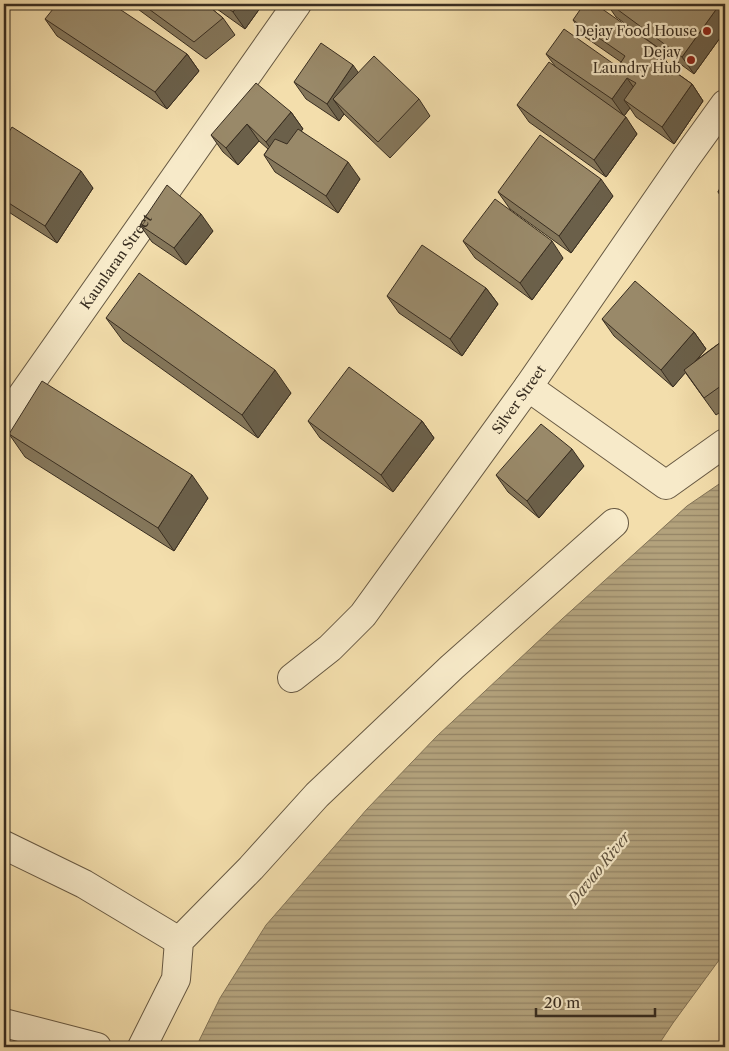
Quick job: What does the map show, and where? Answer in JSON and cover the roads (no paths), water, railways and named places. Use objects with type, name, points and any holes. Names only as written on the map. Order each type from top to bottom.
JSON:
[{"type":"street","name":"Kaunlaran Street","points":[[4,421],[297,4]]},
{"type":"street","name":"Silver Street","points":[[292,678],[330,648],[364,615],[528,387],[725,104]]},
{"type":"street","points":[[528,387],[666,484],[725,443]]},
{"type":"street","points":[[142,1047],[176,979],[179,941],[251,868],[317,795],[452,667],[614,523]]},
{"type":"street","points":[[4,845],[84,884],[179,941]]},
{"type":"street","points":[[4,1023],[97,1047]]},
{"type":"water","name":"Davao River","points":[[725,480],[725,952],[657,1047],[196,1047],[220,998],[266,925],[367,809],[437,736],[562,619],[687,506]]},
{"type":"place","name":"Dejay Food House","points":[[707,31]]},
{"type":"place","name":"Dejay Laundry Hub","points":[[691,60]]}]
